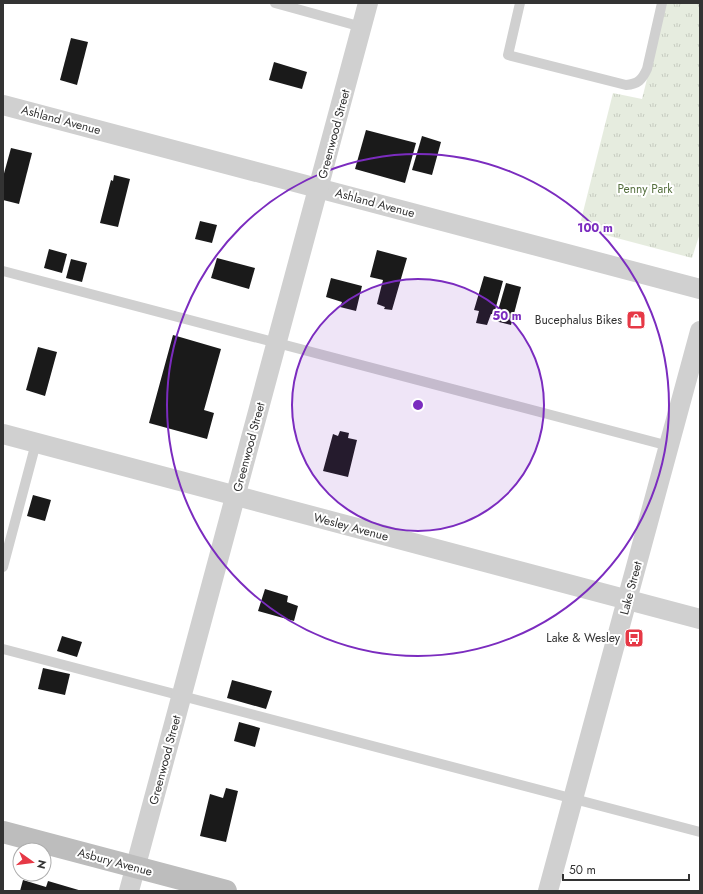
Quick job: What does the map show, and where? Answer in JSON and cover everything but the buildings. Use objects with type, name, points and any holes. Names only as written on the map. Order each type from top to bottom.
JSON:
[{"type":"main road","name":"Asbury Avenue","points":[[3,832],[226,891]]},
{"type":"street","name":"Greenwood Street","points":[[129,891],[368,3]]},
{"type":"street","name":"Ashland Avenue","points":[[3,105],[700,289]]},
{"type":"street","name":"Lake Street","points":[[548,891],[700,331]]},
{"type":"street","name":"Wesley Avenue","points":[[3,434],[700,619]]},
{"type":"lane","points":[[275,3],[362,27]]},
{"type":"lane","points":[[520,3],[508,55],[626,85],[636,84],[642,78],[647,69],[662,3]]},
{"type":"lane","points":[[3,271],[276,344],[669,446]]},
{"type":"lane","points":[[3,567],[36,443]]},
{"type":"lane","points":[[3,649],[700,832]]},
{"type":"green space","name":"Penny Park","points":[[666,3],[700,3],[700,233],[692,258],[579,228],[613,93],[642,99]]},
{"type":"place","name":"Bucephalus Bikes","points":[[636,320]]},
{"type":"place","name":"Lake & Wesley","points":[[634,638]]}]
